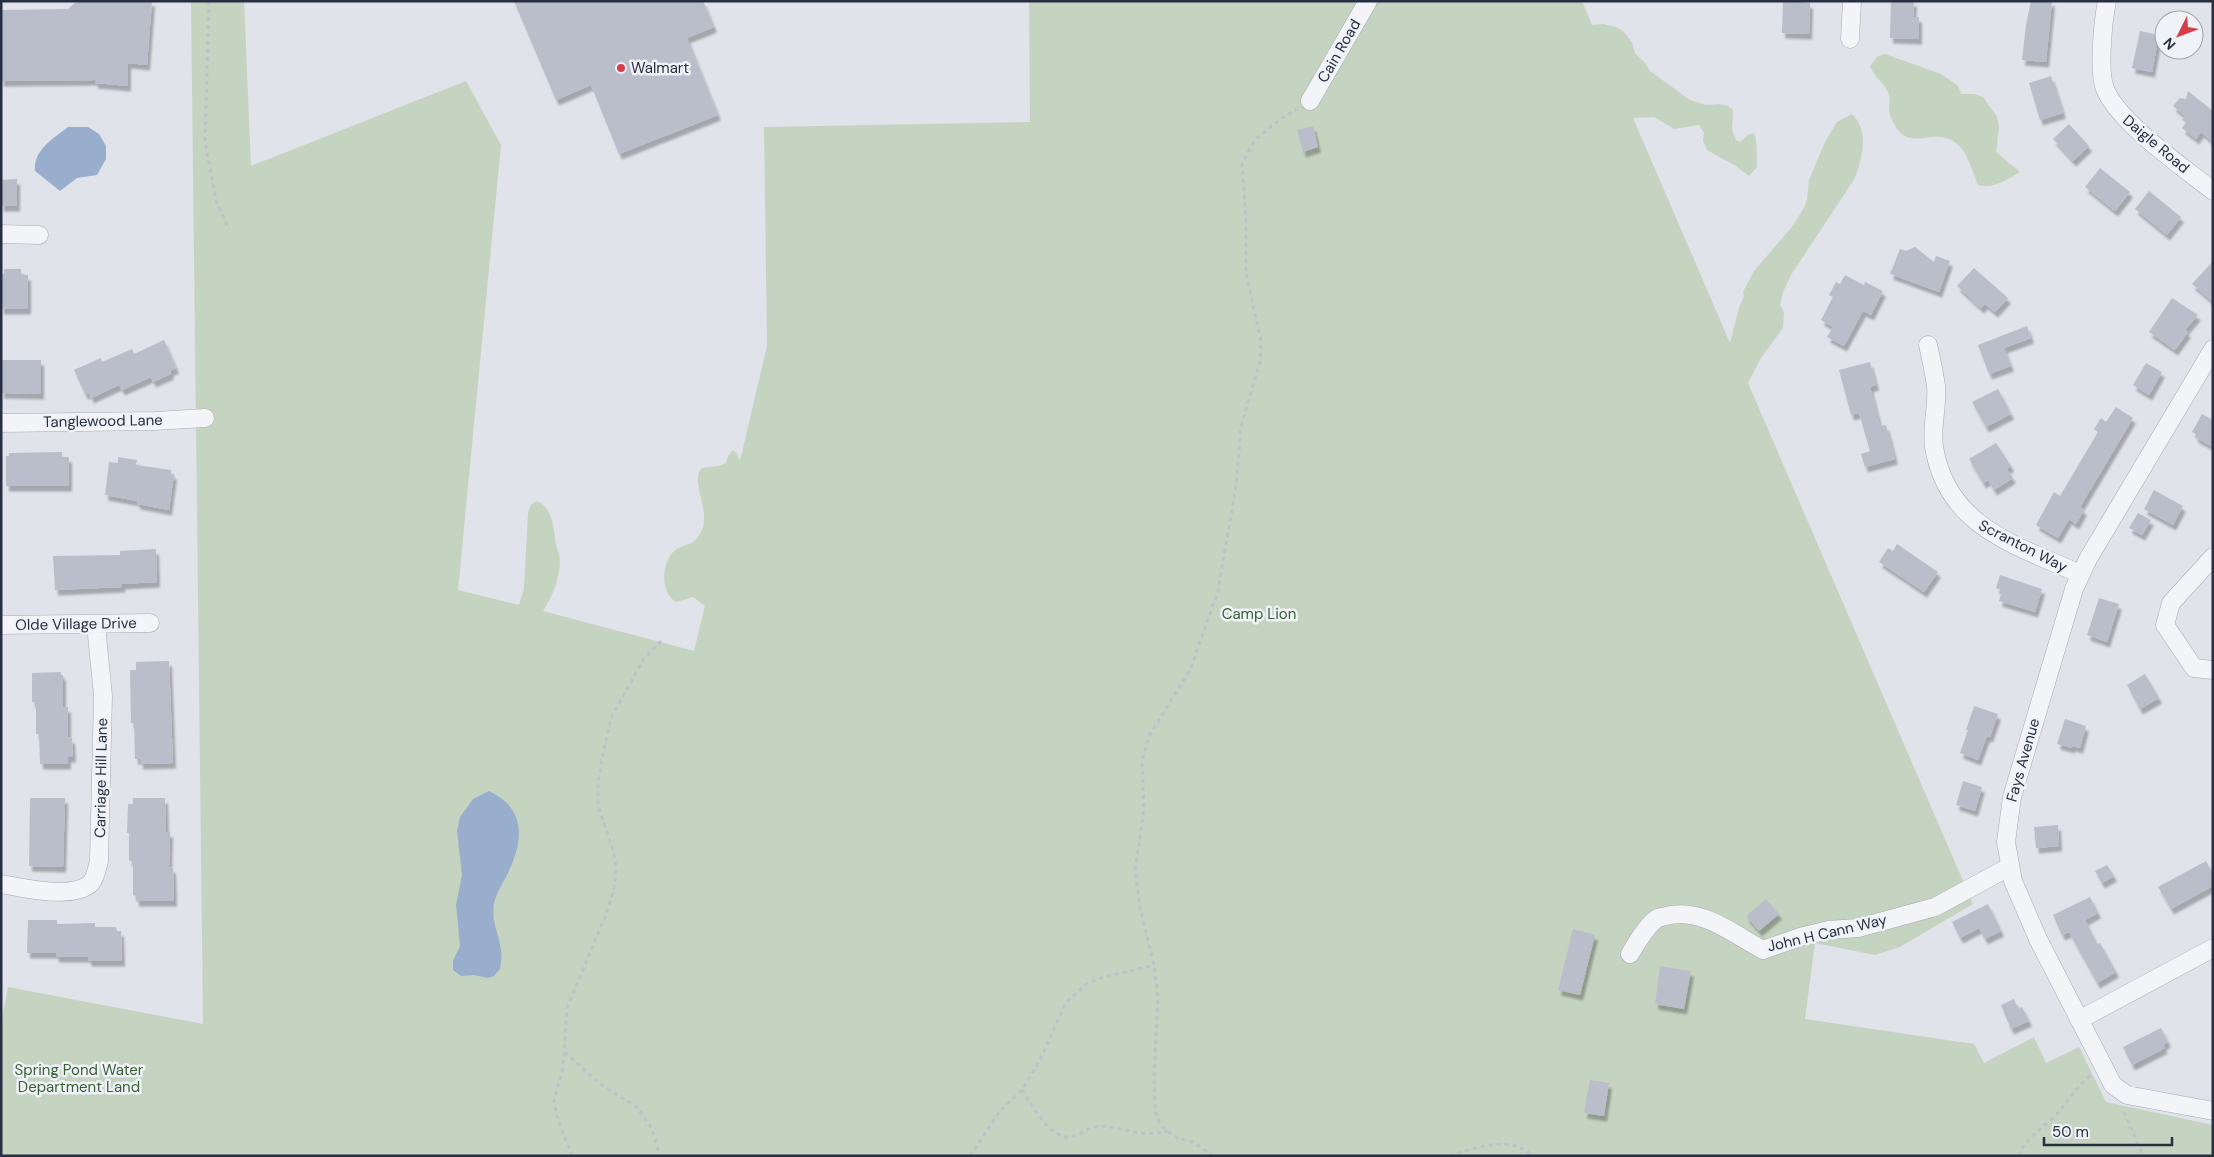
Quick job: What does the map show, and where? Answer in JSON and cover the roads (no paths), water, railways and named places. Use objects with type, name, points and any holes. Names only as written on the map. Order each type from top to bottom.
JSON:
[{"type":"street","name":"Cain Road","points":[[1310,101],[1368,1]]},
{"type":"street","points":[[1850,40],[1852,1]]},
{"type":"street","name":"Daigle Road","points":[[2107,1],[2102,34],[2104,88],[2122,116],[2213,191]]},
{"type":"street","points":[[1,234],[39,235]]},
{"type":"street","name":"Scranton Way","points":[[1928,345],[1936,386],[1933,444],[1938,469],[1948,490],[1975,522],[2020,547],[2080,574]]},
{"type":"street","name":"Fays Avenue","points":[[2213,350],[2080,574],[2012,797],[2006,842],[2013,881],[2038,939],[2102,1067],[2113,1085],[2121,1092],[2132,1096],[2213,1111]]},
{"type":"street","name":"Tanglewood Lane","points":[[1,423],[155,421],[205,418]]},
{"type":"street","points":[[2213,557],[2171,603],[2165,625],[2194,668],[2213,670]]},
{"type":"street","name":"Olde Village Drive","points":[[1,625],[150,623]]},
{"type":"street","name":"Carriage Hill Lane","points":[[1,884],[45,892],[72,890],[90,883],[96,875],[99,860],[103,696],[96,625]]},
{"type":"street","name":"John H Cann Way","points":[[1630,954],[1656,918],[1673,914],[1693,915],[1710,921],[1763,950],[1800,937],[1829,930],[1858,928],[1935,907],[2009,867]]},
{"type":"street","points":[[2079,1020],[2213,948]]},
{"type":"water","points":[[68,127],[88,127],[99,134],[106,146],[106,159],[97,175],[77,178],[60,191],[35,171],[35,164],[37,157],[46,145]]},
{"type":"water","points":[[489,791],[510,806],[518,826],[519,837],[513,861],[498,892],[493,910],[501,952],[500,969],[494,976],[488,978],[474,975],[461,976],[453,970],[453,961],[460,946],[456,905],[462,875],[457,831],[460,817],[473,799]]},
{"type":"place","name":"Walmart","points":[[621,68]]},
{"type":"park label","name":"Camp Lion","points":[[1259,614]]},
{"type":"park label","name":"Spring Pond Water Department Land","points":[[79,1078]]}]
